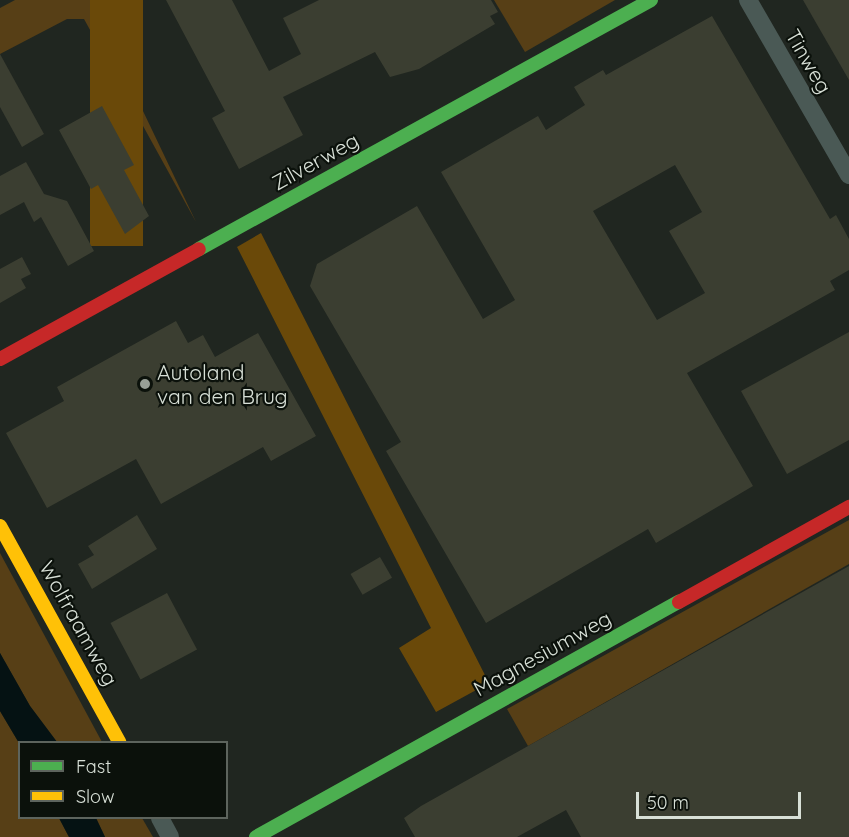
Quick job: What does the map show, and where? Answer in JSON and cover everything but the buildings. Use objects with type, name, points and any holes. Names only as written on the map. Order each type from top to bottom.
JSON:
[{"type":"street","name":"Zilverweg","points":[[0,359],[651,0]]},
{"type":"street","name":"Tinweg","points":[[748,0],[849,175]]},
{"type":"street","name":"Magnesiumweg","points":[[256,837],[849,507]]},
{"type":"street","name":"Wolfraamweg","points":[[0,526],[118,741]]},
{"type":"street","points":[[160,819],[170,837]]},
{"type":"shaded area","points":[[15,0],[90,0],[196,222],[84,19],[67,19],[0,54],[0,8]]},
{"type":"shaded area","points":[[90,0],[143,0],[143,246],[90,246]]},
{"type":"shaded area","points":[[494,0],[615,0],[525,52]]},
{"type":"shaded area","points":[[261,233],[489,683],[436,712],[399,648],[431,628],[237,247]]},
{"type":"shaded area","points":[[849,520],[849,564],[528,746],[507,709]]},
{"type":"shaded area","points":[[0,553],[101,741],[56,741],[30,706],[0,653]]},
{"type":"shaded area","points":[[0,653],[30,706],[56,741],[18,741],[0,711]]},
{"type":"shaded area","points":[[0,711],[18,741],[18,819],[60,819],[69,837],[0,837]]},
{"type":"shaded area","points":[[60,819],[96,819],[105,837],[69,837]]},
{"type":"shaded area","points":[[96,819],[143,819],[153,837],[105,837]]},
{"type":"traffic: fast","points":[[199,249],[651,0]]},
{"type":"traffic: fast","points":[[256,837],[679,602]]},
{"type":"traffic: slow","points":[[0,526],[118,741]]},
{"type":"traffic: jam","points":[[0,359],[199,249]]},
{"type":"traffic: jam","points":[[679,602],[849,507]]},
{"type":"place","name":"Autoland van den Brug","points":[[145,384]]}]
